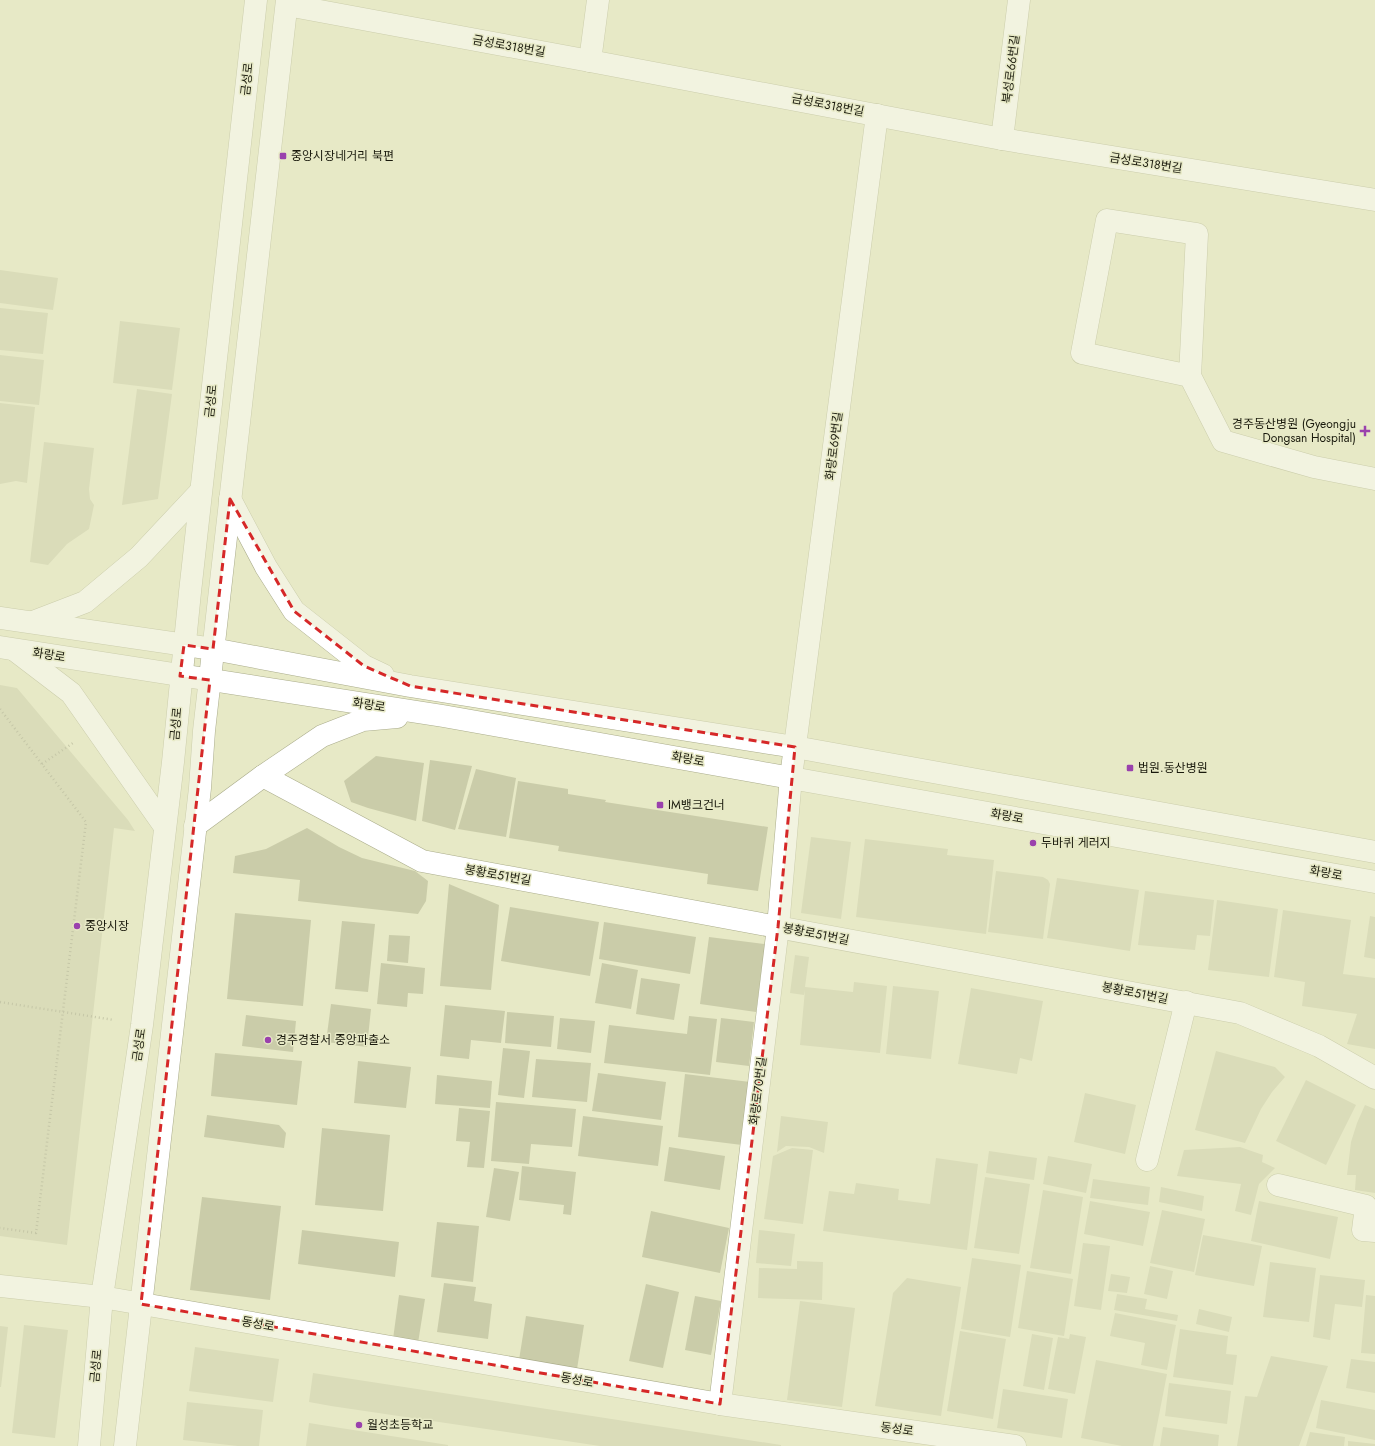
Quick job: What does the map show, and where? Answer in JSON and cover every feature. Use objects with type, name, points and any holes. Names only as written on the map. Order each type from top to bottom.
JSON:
[{"type":"street","name":"금성로","points":[[89,1446],[102,1297],[142,1025],[173,762],[180,676],[200,492],[256,0]]},
{"type":"street","points":[[590,61],[598,0]]},
{"type":"street","name":"북성로66번길","points":[[1002,139],[1019,0]]},
{"type":"street","points":[[125,1446],[196,826],[204,731],[286,2]]},
{"type":"street","name":"금성로318번길","points":[[286,2],[1002,139],[1375,200]]},
{"type":"street","name":"화랑로69번길","points":[[791,777],[877,114]]},
{"type":"street","points":[[1190,376],[1082,353],[1107,220],[1197,234],[1190,376],[1223,442],[1314,467],[1375,479]]},
{"type":"street","points":[[32,622],[85,602],[139,557],[200,492]]},
{"type":"street","points":[[230,499],[266,568],[294,611],[364,666],[392,680],[410,686]]},
{"type":"street","points":[[0,618],[213,649],[410,686],[795,747],[1375,852]]},
{"type":"street","points":[[7,648],[71,693],[165,827]]},
{"type":"street","name":"화랑로","points":[[7,648],[429,714],[791,777],[1375,882]]},
{"type":"street","points":[[196,826],[263,776],[322,736],[363,720],[429,714]]},
{"type":"street","name":"봉황로51번길","points":[[263,776],[422,861],[1240,1012],[1319,1046],[1375,1078]]},
{"type":"street","name":"화랑로70번길","points":[[720,1404],[778,926],[791,777]]},
{"type":"street","points":[[1147,1160],[1186,1002]]},
{"type":"street","points":[[1278,1185],[1366,1206],[1363,1230],[1375,1231]]},
{"type":"street","points":[[0,1286],[102,1297]]},
{"type":"street","name":"동성로","points":[[102,1297],[720,1404],[1015,1446]]},
{"type":"path","points":[[0,709],[86,822],[36,1233],[0,1228]]},
{"type":"path","points":[[42,764],[95,728]]},
{"type":"path","points":[[0,1002],[142,1025]]},
{"type":"highlighted area","points":[[230,499],[294,611],[364,666],[410,686],[795,747],[778,927],[720,1404],[141,1304],[210,680],[180,676],[184,645],[213,649]]},
{"type":"building","points":[[0,270],[58,278],[53,310],[0,303]]},
{"type":"building","points":[[0,308],[48,313],[43,354],[0,350]]},
{"type":"building","points":[[120,321],[180,328],[172,390],[113,383]]},
{"type":"building","points":[[0,355],[44,360],[39,405],[0,401]]},
{"type":"building","points":[[137,389],[172,394],[158,499],[122,505]]},
{"type":"building","points":[[0,403],[35,407],[27,483],[16,481],[0,484]]},
{"type":"building","points":[[44,442],[94,448],[89,489],[90,499],[94,505],[89,529],[67,544],[48,565],[30,562]]},
{"type":"building","points":[[0,685],[17,688],[128,820],[135,831],[114,828],[67,1245],[0,1236]]},
{"type":"building","points":[[376,756],[424,763],[416,821],[351,802],[344,781]]},
{"type":"building","points":[[430,760],[472,766],[455,830],[422,821]]},
{"type":"building","points":[[476,769],[516,778],[506,837],[458,829]]},
{"type":"building","points":[[518,781],[568,789],[568,794],[606,800],[605,802],[768,827],[758,891],[707,884],[708,874],[558,851],[559,846],[509,838]]},
{"type":"building","points":[[307,828],[339,847],[362,858],[415,871],[428,881],[426,901],[418,914],[298,901],[300,880],[233,873],[235,856],[266,849]]},
{"type":"building","points":[[811,837],[851,842],[841,919],[801,913]]},
{"type":"building","points":[[865,839],[948,849],[947,855],[994,860],[986,934],[856,917]]},
{"type":"building","points":[[996,871],[1043,877],[1048,880],[1050,884],[1043,939],[988,932]]},
{"type":"building","points":[[1057,878],[1139,890],[1130,951],[1047,938]]},
{"type":"building","points":[[449,884],[499,905],[491,990],[440,986]]},
{"type":"building","points":[[1145,891],[1214,900],[1210,936],[1197,935],[1195,950],[1138,945]]},
{"type":"building","points":[[1217,900],[1278,909],[1269,977],[1208,970]]},
{"type":"building","points":[[510,907],[599,922],[590,976],[501,961]]},
{"type":"building","points":[[1283,910],[1351,920],[1343,974],[1375,978],[1375,1049],[1347,1044],[1357,1014],[1302,1006],[1305,982],[1274,977]]},
{"type":"building","points":[[235,913],[311,920],[303,1006],[227,999]]},
{"type":"building","points":[[1370,916],[1375,917],[1375,959],[1364,957]]},
{"type":"building","points":[[342,921],[375,924],[368,992],[335,989]]},
{"type":"building","points":[[604,922],[696,937],[690,974],[599,959]]},
{"type":"building","points":[[389,935],[410,936],[408,963],[387,961]]},
{"type":"building","points":[[709,937],[765,944],[756,1012],[700,1004]]},
{"type":"building","points":[[795,955],[809,957],[805,987],[853,992],[854,982],[887,986],[880,1053],[800,1045],[805,990],[804,995],[790,993]]},
{"type":"building","points":[[381,963],[425,968],[423,994],[408,993],[407,1007],[377,1004]]},
{"type":"building","points":[[602,963],[638,970],[631,1009],[595,1003]]},
{"type":"building","points":[[641,978],[680,984],[674,1020],[636,1014]]},
{"type":"building","points":[[893,986],[939,991],[931,1059],[886,1054]]},
{"type":"building","points":[[971,988],[1043,1001],[1032,1061],[1020,1058],[1017,1074],[958,1064]]},
{"type":"building","points":[[331,1004],[371,1009],[367,1047],[326,1042]]},
{"type":"building","points":[[445,1005],[505,1011],[501,1043],[471,1040],[469,1059],[440,1056]]},
{"type":"building","points":[[507,1012],[554,1016],[551,1047],[505,1043]]},
{"type":"building","points":[[246,1015],[296,1021],[293,1052],[242,1046]]},
{"type":"building","points":[[689,1016],[717,1019],[710,1075],[604,1063],[609,1025],[687,1034]]},
{"type":"building","points":[[560,1018],[595,1021],[591,1053],[557,1049]]},
{"type":"building","points":[[721,1018],[754,1022],[749,1066],[716,1062]]},
{"type":"building","points":[[503,1048],[530,1051],[524,1098],[498,1095]]},
{"type":"building","points":[[1216,1051],[1275,1067],[1285,1077],[1272,1092],[1261,1109],[1245,1143],[1195,1130]]},
{"type":"building","points":[[215,1053],[302,1061],[297,1105],[211,1096]]},
{"type":"building","points":[[536,1059],[591,1063],[587,1102],[532,1097]]},
{"type":"building","points":[[358,1061],[411,1067],[406,1108],[354,1103]]},
{"type":"building","points":[[598,1073],[666,1082],[661,1120],[592,1111]]},
{"type":"building","points":[[685,1074],[750,1082],[742,1145],[678,1137]]},
{"type":"building","points":[[437,1075],[492,1081],[490,1108],[435,1104]]},
{"type":"building","points":[[1306,1080],[1356,1105],[1326,1165],[1276,1141]]},
{"type":"building","points":[[1085,1093],[1136,1105],[1125,1154],[1074,1142]]},
{"type":"building","points":[[496,1102],[576,1109],[572,1147],[531,1144],[529,1164],[491,1161]]},
{"type":"building","points":[[1365,1105],[1375,1109],[1375,1193],[1355,1190],[1356,1175],[1347,1175],[1351,1142]]},
{"type":"building","points":[[459,1108],[490,1111],[484,1168],[467,1167],[470,1142],[456,1141]]},
{"type":"building","points":[[207,1115],[279,1125],[286,1133],[284,1148],[204,1137]]},
{"type":"building","points":[[583,1116],[663,1126],[658,1166],[578,1156]]},
{"type":"building","points":[[781,1116],[828,1122],[824,1153],[809,1147],[786,1146],[777,1152]]},
{"type":"building","points":[[322,1128],[390,1135],[383,1211],[315,1205]]},
{"type":"building","points":[[669,1147],[725,1156],[720,1190],[664,1181]]},
{"type":"building","points":[[1240,1147],[1263,1155],[1262,1162],[1275,1168],[1259,1184],[1251,1215],[1235,1211],[1241,1184],[1177,1176],[1184,1150]]},
{"type":"building","points":[[792,1148],[813,1150],[803,1224],[764,1219],[773,1156]]},
{"type":"building","points":[[989,1151],[1037,1158],[1034,1180],[986,1173]]},
{"type":"building","points":[[1048,1156],[1092,1164],[1086,1193],[1043,1184]]},
{"type":"building","points":[[936,1158],[978,1164],[967,1250],[823,1231],[829,1191],[854,1194],[856,1183],[899,1189],[898,1200],[930,1204]]},
{"type":"building","points":[[522,1166],[576,1172],[571,1215],[563,1214],[564,1205],[519,1200]]},
{"type":"building","points":[[494,1168],[519,1172],[510,1221],[486,1217]]},
{"type":"building","points":[[985,1177],[1030,1184],[1019,1254],[974,1248]]},
{"type":"building","points":[[1093,1179],[1150,1187],[1148,1205],[1090,1198]]},
{"type":"building","points":[[1161,1187],[1204,1196],[1202,1211],[1159,1202]]},
{"type":"building","points":[[1043,1190],[1083,1197],[1071,1274],[1030,1268]]},
{"type":"building","points":[[202,1197],[281,1206],[270,1300],[190,1290]]},
{"type":"building","points":[[1090,1201],[1150,1212],[1143,1246],[1084,1234]]},
{"type":"building","points":[[1259,1201],[1338,1217],[1330,1259],[1251,1241]]},
{"type":"building","points":[[1162,1210],[1205,1219],[1194,1272],[1150,1263]]},
{"type":"building","points":[[651,1211],[729,1228],[720,1273],[642,1257]]},
{"type":"building","points":[[437,1222],[479,1226],[473,1282],[431,1277]]},
{"type":"building","points":[[302,1230],[399,1242],[395,1277],[298,1264]]},
{"type":"building","points":[[759,1230],[795,1234],[791,1266],[756,1263]]},
{"type":"building","points":[[1203,1235],[1262,1246],[1254,1286],[1195,1275]]},
{"type":"building","points":[[1083,1243],[1110,1246],[1101,1310],[1074,1306]]},
{"type":"building","points":[[972,1258],[1021,1265],[1010,1337],[961,1329]]},
{"type":"building","points":[[797,1261],[823,1262],[822,1300],[758,1298],[759,1268],[797,1269]]},
{"type":"building","points":[[1270,1262],[1316,1268],[1309,1322],[1263,1317]]},
{"type":"building","points":[[1150,1266],[1173,1271],[1167,1299],[1144,1294]]},
{"type":"building","points":[[1027,1271],[1073,1279],[1064,1336],[1018,1328]]},
{"type":"building","points":[[1111,1274],[1130,1277],[1127,1293],[1108,1291]]},
{"type":"building","points":[[1320,1275],[1365,1280],[1362,1307],[1335,1304],[1330,1340],[1313,1337]]},
{"type":"building","points":[[907,1278],[961,1287],[941,1416],[875,1406],[893,1293]]},
{"type":"building","points":[[444,1283],[476,1287],[474,1301],[492,1304],[488,1339],[437,1332]]},
{"type":"building","points":[[646,1284],[679,1292],[663,1368],[629,1361]]},
{"type":"building","points":[[1117,1294],[1147,1299],[1145,1309],[1178,1315],[1177,1321],[1114,1310]]},
{"type":"building","points":[[399,1295],[425,1299],[418,1343],[393,1339]]},
{"type":"building","points":[[1366,1295],[1375,1296],[1375,1354],[1361,1353]]},
{"type":"building","points":[[695,1296],[721,1301],[711,1355],[685,1350]]},
{"type":"building","points":[[800,1301],[855,1308],[842,1407],[787,1400]]},
{"type":"building","points":[[1199,1309],[1232,1317],[1229,1332],[1196,1324]]},
{"type":"building","points":[[1115,1313],[1176,1325],[1167,1370],[1141,1365],[1145,1343],[1110,1336]]},
{"type":"building","points":[[526,1316],[584,1325],[577,1369],[519,1360]]},
{"type":"building","points":[[24,1325],[68,1330],[55,1438],[12,1433]]},
{"type":"building","points":[[0,1326],[8,1327],[1,1387],[0,1387]]},
{"type":"building","points":[[1180,1329],[1228,1336],[1226,1354],[1237,1355],[1233,1385],[1173,1377]]},
{"type":"building","points":[[960,1331],[1006,1339],[993,1419],[947,1411]]},
{"type":"building","points":[[1032,1334],[1053,1338],[1044,1390],[1023,1386]]},
{"type":"building","points":[[1070,1334],[1086,1337],[1075,1394],[1048,1389],[1058,1337],[1069,1339]]},
{"type":"building","points":[[195,1347],[279,1359],[273,1402],[189,1391]]},
{"type":"building","points":[[1271,1356],[1328,1366],[1299,1446],[1237,1446],[1245,1396],[1257,1397]]},
{"type":"building","points":[[1351,1359],[1375,1362],[1375,1393],[1346,1388]]},
{"type":"building","points":[[1096,1360],[1167,1374],[1153,1446],[1122,1446],[1081,1438]]},
{"type":"building","points":[[313,1373],[781,1446],[600,1446],[331,1406],[309,1402]]},
{"type":"building","points":[[1169,1383],[1231,1391],[1227,1424],[1165,1416]]},
{"type":"building","points":[[1003,1389],[1068,1399],[1062,1438],[997,1428]]},
{"type":"building","points":[[1321,1400],[1375,1410],[1375,1440],[1316,1428]]},
{"type":"building","points":[[187,1402],[263,1410],[259,1446],[238,1446],[183,1440]]},
{"type":"building","points":[[309,1423],[448,1445],[448,1446],[306,1446]]},
{"type":"building","points":[[1163,1427],[1219,1435],[1218,1446],[1160,1446]]},
{"type":"building","points":[[1310,1432],[1345,1437],[1344,1446],[1306,1446]]},
{"type":"building","points":[[1348,1441],[1375,1444],[1375,1446],[1348,1446]]},
{"type":"place","name":"중앙시장네거리 북편","points":[[283,156]]},
{"type":"place","name":"경주동산병원 (Gyeongju Dongsan Hospital)","points":[[1365,431]]},
{"type":"place","name":"법원.동산병원","points":[[1130,768]]},
{"type":"place","name":"IM뱅크건너","points":[[660,805]]},
{"type":"place","name":"두바퀴 게러지","points":[[1033,843]]},
{"type":"place","name":"중앙시장","points":[[77,926]]},
{"type":"place","name":"경주경찰서 중앙파출소","points":[[268,1040]]},
{"type":"place","name":"월성초등학교","points":[[359,1425]]}]
